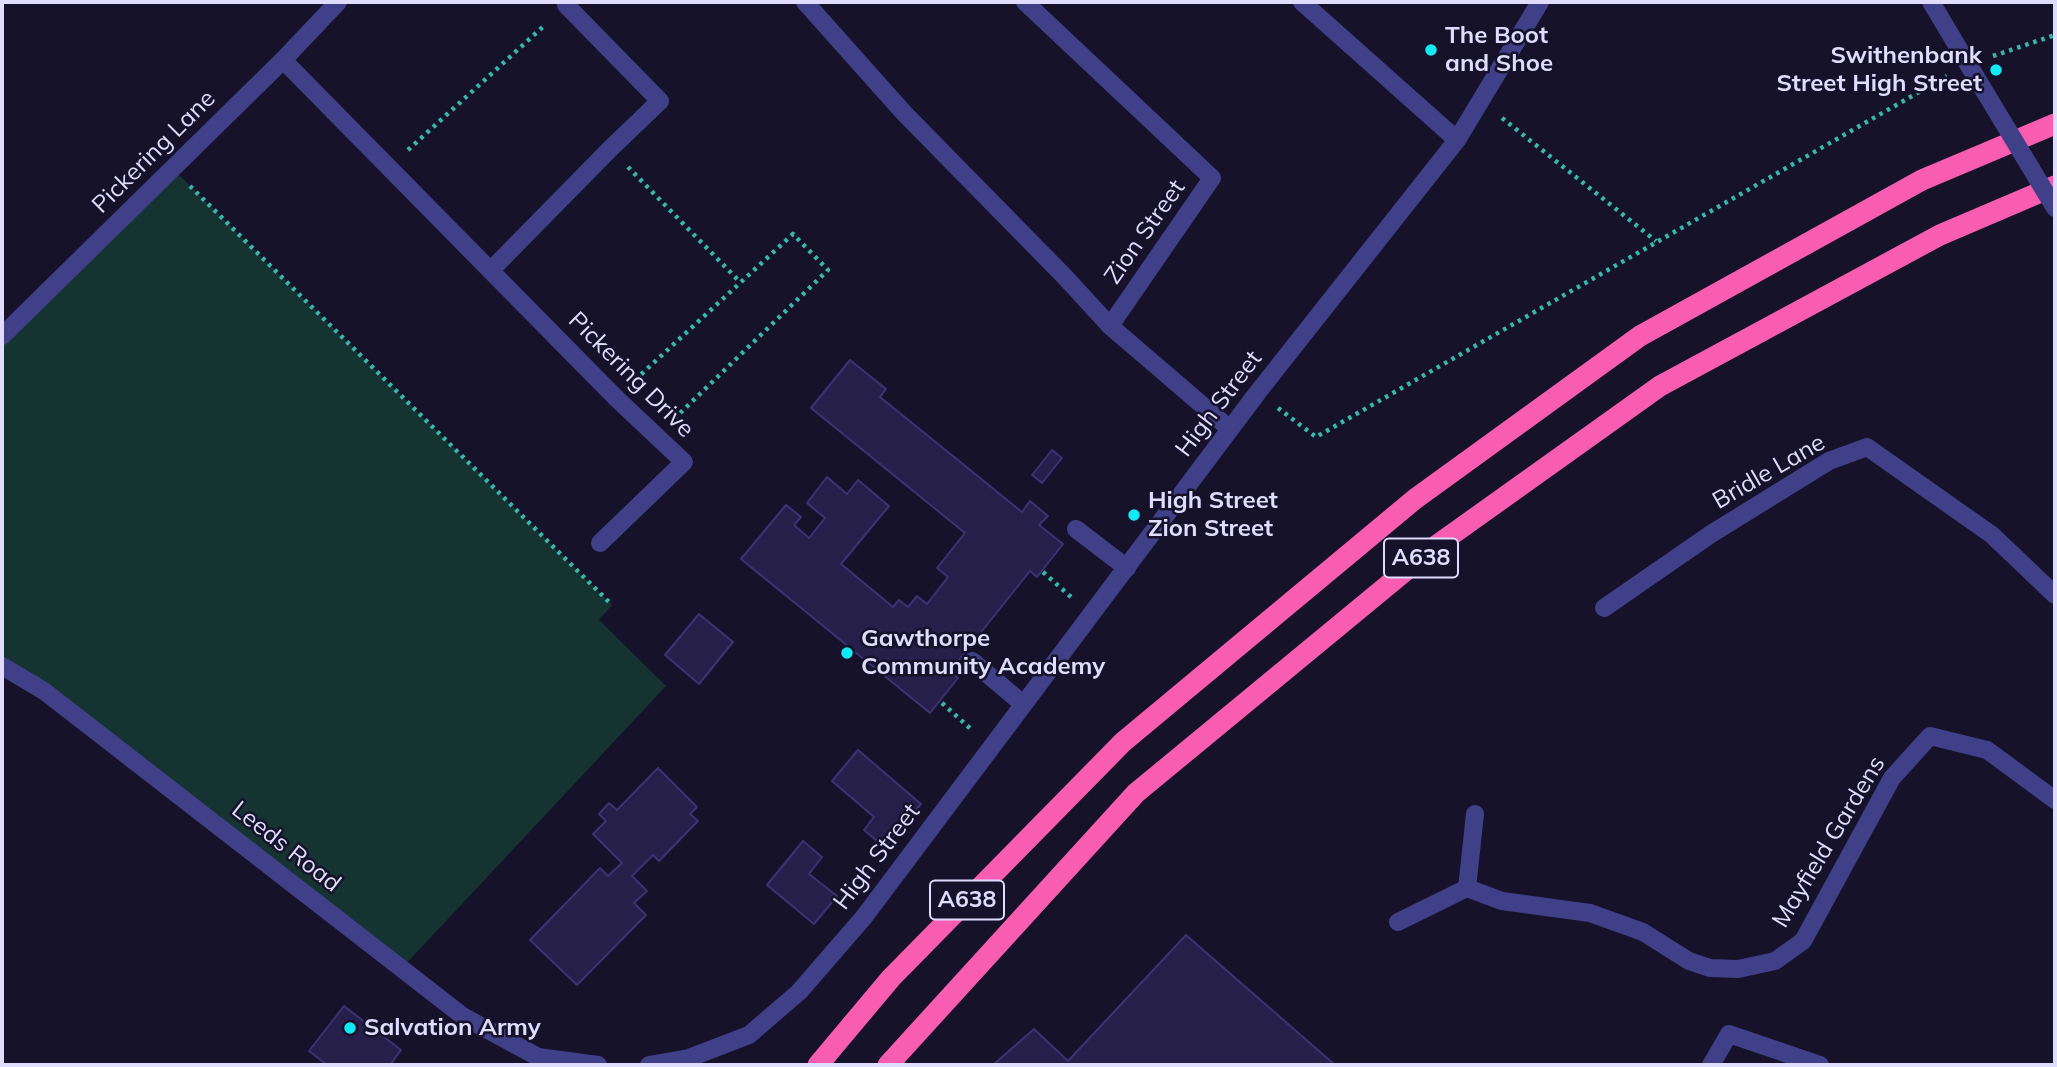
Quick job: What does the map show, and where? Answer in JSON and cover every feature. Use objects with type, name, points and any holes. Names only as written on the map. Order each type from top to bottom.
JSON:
[{"type":"highway","name":"A638","points":[[818,1065],[891,978],[1123,742],[1415,499],[1640,336],[1922,180],[2055,124]]},
{"type":"highway","name":"A638","points":[[888,1065],[1136,793],[1433,548],[1660,386],[1940,235],[2055,186]]},
{"type":"street","name":"Pickering Lane","points":[[2,336],[283,60],[338,2]]},
{"type":"street","points":[[805,2],[904,113],[1110,326],[1230,429]]},
{"type":"street","name":"Zion Street","points":[[1026,2],[1212,178],[1110,326]]},
{"type":"street","points":[[1303,2],[1457,140]]},
{"type":"street","name":"High Street","points":[[649,1065],[689,1058],[749,1035],[799,992],[864,917],[1258,392],[1457,140],[1540,2]]},
{"type":"street","points":[[1931,2],[2055,208]]},
{"type":"street","points":[[491,270],[660,101],[566,5]]},
{"type":"street","name":"Pickering Drive","points":[[283,60],[616,398],[684,462],[600,542]]},
{"type":"street","name":"Bridle Lane","points":[[1604,608],[1723,526],[1829,461],[1867,447],[1992,535],[2055,595]]},
{"type":"street","points":[[1076,529],[1127,568]]},
{"type":"street","points":[[972,661],[1023,704]]},
{"type":"street","name":"Leeds Road","points":[[2,666],[44,691],[464,1017],[538,1061]]},
{"type":"street","name":"Mayfield Gardens","points":[[1467,888],[1502,901],[1590,913],[1643,932],[1689,961],[1710,968],[1738,969],[1775,961],[1803,941],[1892,778],[1930,736],[1987,750],[2055,800]]},
{"type":"street","points":[[1398,922],[1467,888],[1475,814]]},
{"type":"street","points":[[1711,1065],[1729,1034],[1820,1065]]},
{"type":"street","points":[[538,1061],[598,1065]]},
{"type":"path","points":[[389,167],[566,5]]},
{"type":"path","points":[[1258,392],[1316,438],[1968,64],[2055,35]]},
{"type":"path","points":[[1482,102],[1656,241]]},
{"type":"path","points":[[610,149],[740,282]]},
{"type":"path","points":[[173,169],[612,605]]},
{"type":"path","points":[[616,398],[793,234],[828,271],[657,436]]},
{"type":"path","points":[[1043,572],[1091,614]]},
{"type":"path","points":[[942,704],[991,747]]},
{"type":"green space","points":[[173,169],[612,605],[599,620],[666,686],[402,968],[2,666],[2,336]]},
{"type":"building","points":[[850,360],[886,389],[880,397],[1022,512],[1030,501],[1048,516],[1039,525],[1063,544],[1037,577],[1030,571],[950,671],[958,678],[930,713],[741,559],[786,505],[801,517],[794,525],[809,538],[825,518],[807,503],[827,477],[847,494],[858,480],[889,506],[841,564],[893,607],[899,600],[908,607],[917,596],[927,604],[948,577],[937,568],[965,533],[811,408]]},
{"type":"building","points":[[1052,450],[1062,458],[1042,483],[1032,475]]},
{"type":"building","points":[[699,614],[733,642],[699,684],[665,655]]},
{"type":"building","points":[[858,750],[921,804],[884,847],[864,830],[874,817],[832,781]]},
{"type":"building","points":[[658,768],[697,807],[690,814],[698,821],[659,861],[653,855],[632,876],[647,891],[634,903],[646,915],[577,985],[530,940],[600,868],[608,876],[622,863],[593,834],[606,821],[599,814],[609,803],[617,810]]},
{"type":"building","points":[[803,841],[822,857],[809,874],[837,896],[814,924],[767,885]]},
{"type":"building","points":[[1186,935],[1335,1065],[993,1065],[1034,1029],[1068,1061]]},
{"type":"building","name":"Salvation Army","points":[[344,1006],[401,1050],[390,1065],[327,1065],[309,1051]]},
{"type":"place","name":"The Boot and Shoe","points":[[1431,50]]},
{"type":"place","name":"Swithenbank Street High Street","points":[[1996,70]]},
{"type":"place","name":"High Street Zion Street","points":[[1134,515]]},
{"type":"place","name":"Gawthorpe Community Academy","points":[[847,653]]},
{"type":"place","name":"Salvation Army","points":[[350,1028]]}]
